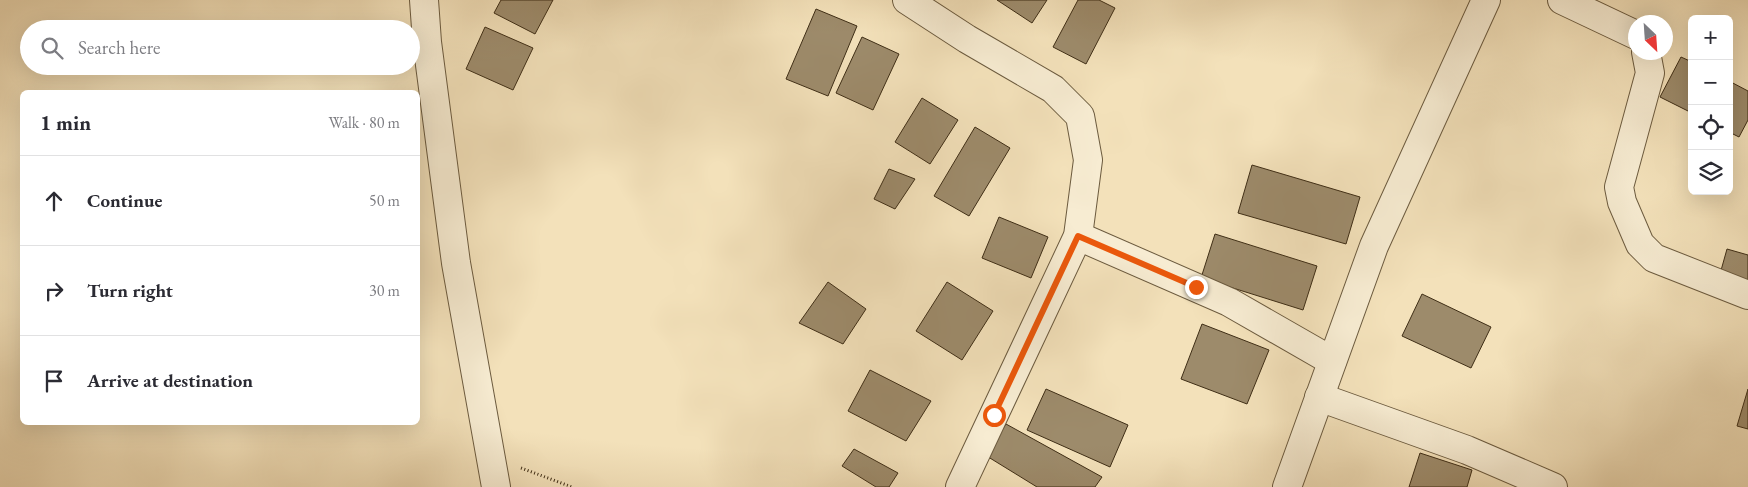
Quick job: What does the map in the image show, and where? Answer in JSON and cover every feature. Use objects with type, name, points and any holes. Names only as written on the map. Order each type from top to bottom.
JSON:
[{"type":"street","points":[[424,0],[427,42],[456,263],[496,487]]},
{"type":"street","points":[[907,0],[967,39],[1053,89],[1080,116],[1088,160],[1078,236],[960,487]]},
{"type":"street","points":[[1287,487],[1374,246],[1486,0]]},
{"type":"street","points":[[1562,0],[1628,31]]},
{"type":"street","points":[[1648,60],[1650,73],[1619,187],[1622,202],[1636,236],[1640,244],[1654,258],[1748,294]]},
{"type":"street","points":[[1078,236],[1229,302],[1332,361]]},
{"type":"street","points":[[1319,397],[1467,450],[1553,487]]},
{"type":"path","points":[[490,456],[572,487]]},
{"type":"building","points":[[501,0],[553,0],[535,34],[494,13]]},
{"type":"building","points":[[997,0],[1047,0],[1032,23]]},
{"type":"building","points":[[1078,0],[1099,0],[1115,8],[1086,64],[1053,47]]},
{"type":"building","points":[[816,9],[857,26],[828,96],[786,79]]},
{"type":"building","points":[[485,27],[533,48],[513,90],[466,69]]},
{"type":"building","points":[[862,37],[899,54],[873,110],[836,93]]},
{"type":"building","points":[[1681,57],[1688,60],[1688,111],[1660,97]]},
{"type":"building","points":[[1733,83],[1748,91],[1748,120],[1739,137],[1733,134]]},
{"type":"building","points":[[922,98],[958,120],[930,164],[895,142]]},
{"type":"building","points":[[975,127],[1010,148],[969,216],[934,196]]},
{"type":"building","points":[[1252,165],[1360,197],[1346,244],[1238,213]]},
{"type":"building","points":[[889,169],[915,179],[895,209],[874,199]]},
{"type":"building","points":[[999,217],[1048,237],[1031,278],[982,258]]},
{"type":"building","points":[[1215,234],[1317,266],[1303,310],[1201,278]]},
{"type":"building","points":[[1727,249],[1748,255],[1748,282],[1720,274]]},
{"type":"building","points":[[828,282],[866,309],[843,344],[799,323]]},
{"type":"building","points":[[947,282],[993,311],[962,360],[916,331]]},
{"type":"building","points":[[1422,294],[1491,327],[1471,368],[1402,336]]},
{"type":"building","points":[[1202,324],[1269,350],[1247,404],[1181,379]]},
{"type":"building","points":[[870,370],[931,401],[906,441],[848,411]]},
{"type":"building","points":[[1046,389],[1128,425],[1110,467],[1027,430]]},
{"type":"building","points":[[1748,389],[1748,429],[1737,426]]},
{"type":"building","points":[[1006,424],[1102,477],[1095,487],[1037,487],[985,455]]},
{"type":"building","points":[[854,449],[898,473],[889,487],[876,487],[842,466]]},
{"type":"building","points":[[1420,453],[1472,470],[1467,487],[1409,487]]},
{"type":"route","points":[[994,415],[1078,236],[1196,287]]}]
